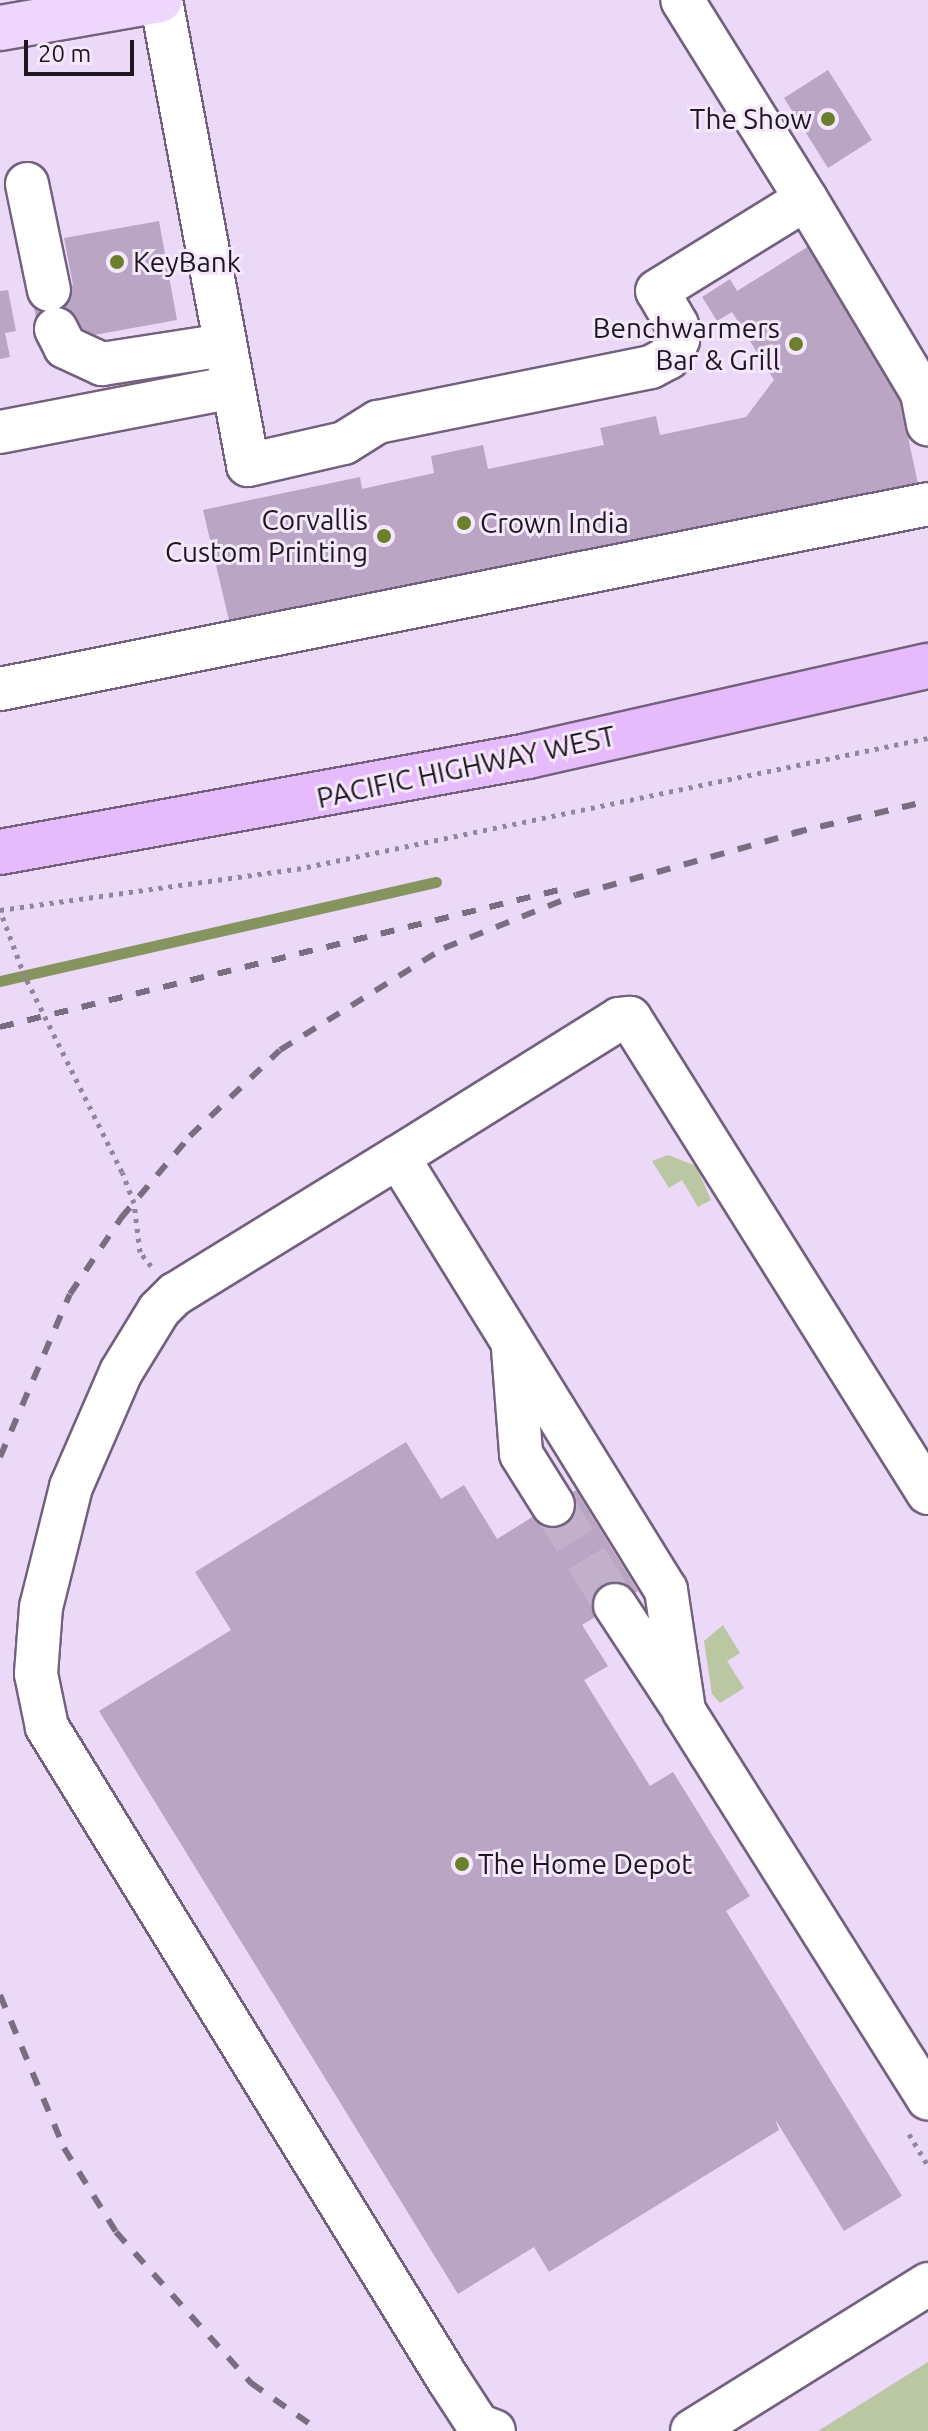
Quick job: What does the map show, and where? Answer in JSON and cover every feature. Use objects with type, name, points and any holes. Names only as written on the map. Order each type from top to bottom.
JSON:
[{"type":"highway","name":"PACIFIC HIGHWAY WEST","points":[[0,852],[513,759],[928,666]]},
{"type":"main road","points":[[0,28],[160,0]]},
{"type":"lane","points":[[160,0],[248,465],[344,443],[378,422],[651,367],[668,358],[678,340],[677,325],[657,291],[806,199]]},
{"type":"lane","points":[[682,0],[922,393],[928,424]]},
{"type":"lane","points":[[27,184],[52,310],[65,347],[102,364],[225,345]]},
{"type":"lane","points":[[3,419],[233,387]]},
{"type":"lane","points":[[0,689],[928,504]]},
{"type":"lane","points":[[494,2431],[478,2425],[448,2379],[47,1727],[36,1674],[41,1607],[71,1487],[121,1372],[175,1294],[630,1018],[928,1493]]},
{"type":"lane","points":[[398,1157],[666,1590],[684,1711]]},
{"type":"lane","points":[[513,1343],[521,1454],[553,1505]]},
{"type":"lane","points":[[615,1605],[928,2099]]},
{"type":"lane","points":[[692,2431],[928,2284]]},
{"type":"path","points":[[175,1294],[140,1252],[134,1203],[122,1172],[25,977],[0,910],[297,869],[928,738]]},
{"type":"green space","points":[[668,1155],[696,1166],[711,1200],[698,1207],[682,1180],[669,1188],[652,1161]]},
{"type":"green space","points":[[723,1625],[740,1653],[727,1661],[744,1688],[720,1703],[712,1694],[704,1641]]},
{"type":"green space","points":[[928,2362],[928,2431],[818,2431]]},
{"type":"building","name":"The Show","points":[[828,70],[872,140],[828,168],[784,98]]},
{"type":"building","name":"KeyBank","points":[[159,221],[177,320],[83,337],[80,325],[39,333],[31,293],[73,285],[64,238]]},
{"type":"building","points":[[809,246],[897,385],[918,484],[231,629],[203,510],[360,477],[362,489],[434,473],[431,456],[483,445],[488,469],[604,445],[600,428],[656,416],[660,435],[746,417],[774,380],[732,312],[717,321],[702,297],[730,279],[737,291]]},
{"type":"building","points":[[8,290],[16,331],[5,333],[10,357],[0,359],[0,291]]},
{"type":"building","name":"The Home Depot","points":[[406,1442],[441,1499],[464,1485],[497,1539],[576,1490],[638,1591],[582,1625],[608,1666],[584,1680],[650,1786],[673,1772],[750,1896],[726,1911],[902,2196],[844,2231],[775,2119],[779,2130],[549,2272],[534,2247],[458,2294],[99,1711],[231,1630],[195,1572]]},
{"type":"waterway","points":[[0,981],[436,882]]},
{"type":"tunnel","points":[[553,1505],[615,1605]]},
{"type":"railway","points":[[793,833],[928,801]]},
{"type":"railway","points":[[0,1457],[70,1294],[121,1218],[190,1136],[280,1050],[444,948],[576,895],[802,831]]},
{"type":"railway","points":[[0,1027],[571,887]]},
{"type":"railway","points":[[0,1995],[64,2148],[116,2232],[251,2383],[320,2431]]},
{"type":"place","name":"The Show","points":[[828,119]]},
{"type":"place","name":"KeyBank","points":[[117,262]]},
{"type":"place","name":"Benchwarmers Bar & Grill","points":[[796,344]]},
{"type":"place","name":"Crown India","points":[[464,523]]},
{"type":"place","name":"Corvallis Custom Printing","points":[[384,536]]},
{"type":"place","name":"The Home Depot","points":[[462,1864]]}]
